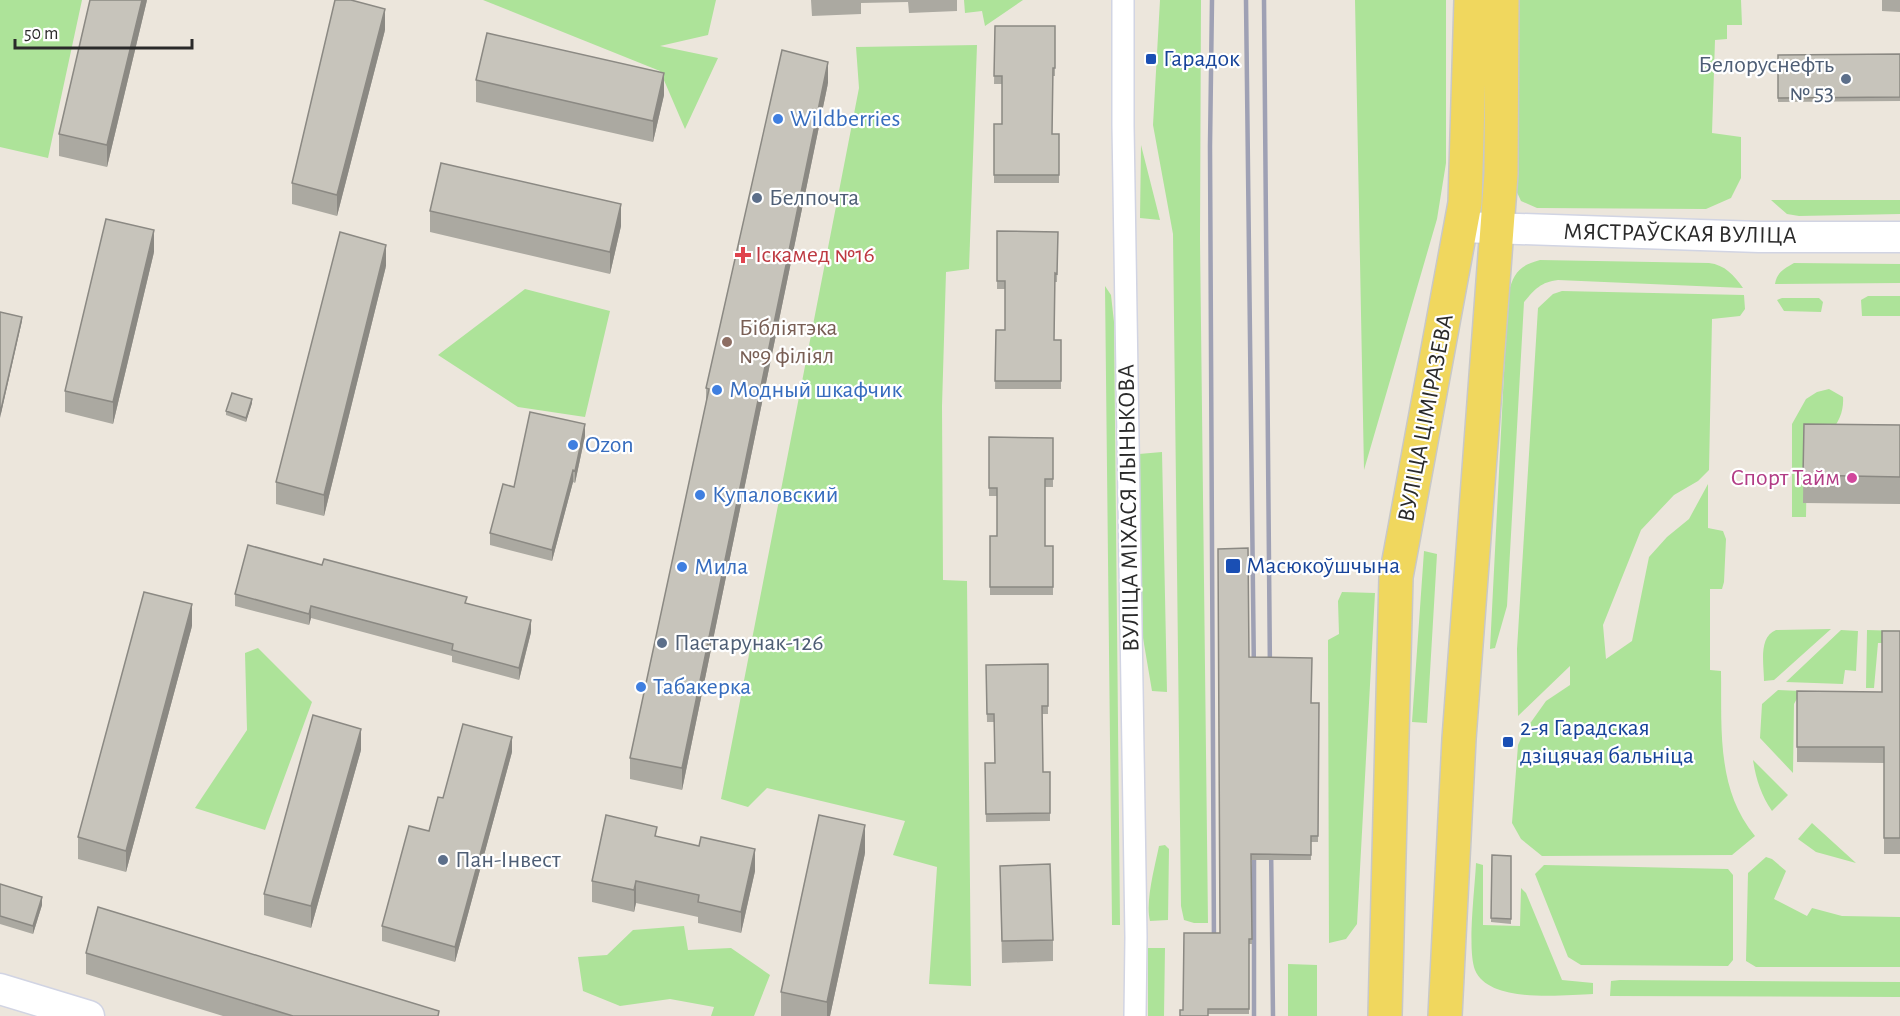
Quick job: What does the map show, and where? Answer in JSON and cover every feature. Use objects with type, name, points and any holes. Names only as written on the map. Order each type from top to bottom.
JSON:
[{"type":"main road","name":"ВУЛІЦА ЦІМІРАЗЕВА","points":[[1385,1016],[1396,577],[1465,203],[1471,0]]},
{"type":"main road","name":"ВУЛІЦА ЦІМІРАЗЕВА","points":[[1445,1016],[1461,705],[1501,174],[1502,0]]},
{"type":"street","name":"ВУЛІЦА МІХАСЯ ЛЫНЬКОВА","points":[[1123,0],[1122,126],[1136,937],[1135,1016]]},
{"type":"street","name":"МЯСТРАЎСКАЯ ВУЛІЦА","points":[[1461,227],[1759,237],[1900,237]]},
{"type":"street","points":[[0,989],[89,1016]]},
{"type":"green space","points":[[0,0],[82,0],[48,158],[0,147]]},
{"type":"green space","points":[[483,0],[716,0],[708,35],[660,46],[718,58],[685,129],[660,71]]},
{"type":"green space","points":[[964,0],[1023,0],[985,26],[982,11],[965,13]]},
{"type":"green space","points":[[1160,0],[1201,0],[1200,239],[1208,923],[1184,920],[1181,906],[1173,234],[1153,125]]},
{"type":"green space","points":[[1355,0],[1446,0],[1446,163],[1437,219],[1364,470]]},
{"type":"green space","points":[[1519,0],[1741,0],[1742,25],[1727,25],[1727,39],[1715,40],[1712,133],[1741,137],[1741,178],[1731,198],[1706,209],[1537,208],[1521,201],[1515,188]]},
{"type":"green space","points":[[977,45],[969,269],[946,272],[942,406],[943,580],[967,581],[971,986],[929,984],[937,867],[893,855],[905,821],[767,788],[748,807],[721,799],[859,88],[856,47]]},
{"type":"green space","points":[[1141,145],[1160,220],[1140,218]]},
{"type":"green space","points":[[1771,200],[1900,200],[1900,214],[1799,216],[1787,214]]},
{"type":"green space","points":[[1540,260],[1709,263],[1729,271],[1743,288],[1558,280],[1547,282],[1539,287],[1524,302],[1507,606],[1495,648],[1490,649],[1508,294],[1518,271]]},
{"type":"green space","points":[[1794,263],[1900,264],[1900,283],[1775,284],[1779,274]]},
{"type":"green space","points":[[1105,286],[1111,295],[1114,322],[1120,925],[1112,925]]},
{"type":"green space","points":[[525,289],[610,311],[585,417],[518,407],[438,355]]},
{"type":"green space","points":[[1562,291],[1744,295],[1745,309],[1740,316],[1712,319],[1709,470],[1698,481],[1674,495],[1641,530],[1603,625],[1606,659],[1632,641],[1649,557],[1667,537],[1689,519],[1708,484],[1708,528],[1723,531],[1726,539],[1722,589],[1710,589],[1710,670],[1721,671],[1722,736],[1727,778],[1742,818],[1755,836],[1732,855],[1542,856],[1521,839],[1512,823],[1518,745],[1524,732],[1546,701],[1570,685],[1570,666],[1518,716],[1517,649],[1538,308],[1553,294]]},
{"type":"green space","points":[[1868,296],[1900,296],[1900,316],[1862,316],[1861,300]]},
{"type":"green space","points":[[1819,298],[1823,302],[1821,312],[1784,311],[1777,300]]},
{"type":"green space","points":[[1829,389],[1843,397],[1841,415],[1832,430],[1807,456],[1806,517],[1792,517],[1792,424],[1806,399],[1817,392]]},
{"type":"green space","points":[[1162,452],[1167,692],[1152,691],[1143,638],[1139,454]]},
{"type":"green space","points":[[1424,551],[1437,554],[1427,723],[1412,722]]},
{"type":"green space","points":[[1342,592],[1375,593],[1357,924],[1346,939],[1329,943],[1328,640],[1339,634],[1338,601]]},
{"type":"green space","points":[[1831,629],[1774,680],[1764,681],[1763,652],[1770,634],[1776,630]]},
{"type":"green space","points":[[1841,630],[1858,631],[1856,671],[1845,670],[1843,684],[1786,682]]},
{"type":"green space","points":[[1867,630],[1900,631],[1900,643],[1878,643],[1874,688],[1866,688]]},
{"type":"green space","points":[[258,648],[312,702],[265,830],[195,808],[247,730],[245,653]]},
{"type":"green space","points":[[1778,690],[1801,691],[1794,704],[1793,773],[1760,738],[1762,704]]},
{"type":"green space","points":[[1753,760],[1788,795],[1772,811],[1759,787]]},
{"type":"green space","points":[[1812,823],[1856,863],[1816,852],[1798,839]]},
{"type":"green space","points":[[1165,845],[1169,849],[1168,920],[1150,921],[1149,904],[1153,874],[1159,846]]},
{"type":"green space","points":[[1766,857],[1772,859],[1786,871],[1774,899],[1807,916],[1812,908],[1842,916],[1900,917],[1900,967],[1756,967],[1746,961],[1748,873]]},
{"type":"green space","points":[[1476,863],[1483,865],[1483,925],[1520,926],[1521,888],[1526,893],[1562,980],[1593,983],[1593,994],[1546,996],[1511,993],[1483,981],[1475,970],[1472,948]]},
{"type":"green space","points":[[1544,865],[1728,869],[1733,875],[1733,960],[1728,966],[1581,965],[1568,957],[1535,874]]},
{"type":"green space","points":[[684,926],[688,950],[731,948],[770,975],[754,1016],[711,1016],[714,1007],[670,999],[620,1006],[583,991],[578,957],[607,955],[633,930]]},
{"type":"green space","points":[[1148,948],[1165,948],[1164,1016],[1148,1016]]},
{"type":"green space","points":[[1288,964],[1317,965],[1317,1016],[1288,1016]]},
{"type":"green space","points":[[1611,981],[1900,982],[1900,997],[1610,996]]},
{"type":"building","points":[[90,0],[142,0],[107,145],[59,134]]},
{"type":"building","points":[[335,0],[351,0],[385,9],[337,195],[292,183]]},
{"type":"building","points":[[995,26],[1055,26],[1052,134],[1059,134],[1059,175],[994,175],[994,124],[1002,124],[1002,76],[994,76]]},
{"type":"building","points":[[487,33],[664,73],[653,121],[476,80]]},
{"type":"building","points":[[782,50],[828,62],[682,768],[630,758],[709,389],[706,388]]},
{"type":"building","points":[[1900,54],[1900,97],[1778,98],[1778,55]]},
{"type":"building","points":[[441,163],[621,204],[610,252],[430,211]]},
{"type":"building","points":[[106,219],[154,230],[113,402],[65,391]]},
{"type":"building","points":[[997,231],[1058,232],[1054,340],[1061,340],[1061,381],[995,381],[996,330],[1005,330],[1005,281],[997,281]]},
{"type":"building","points":[[340,232],[386,245],[324,495],[276,482]]},
{"type":"building","points":[[0,312],[22,317],[0,414]]},
{"type":"building","points":[[232,393],[252,399],[246,418],[226,411]]},
{"type":"building","points":[[530,412],[585,424],[575,471],[573,470],[552,550],[490,533],[503,484],[514,487]]},
{"type":"building","points":[[1804,424],[1900,425],[1900,477],[1803,475]]},
{"type":"building","points":[[989,437],[1053,438],[1053,479],[1045,479],[1045,546],[1053,546],[1053,587],[990,587],[990,536],[997,536],[997,488],[989,488]]},
{"type":"building","points":[[248,545],[322,565],[324,559],[467,597],[465,603],[531,620],[519,668],[452,650],[453,644],[311,606],[309,614],[235,594]]},
{"type":"building","points":[[1248,548],[1249,657],[1312,658],[1311,703],[1319,703],[1318,836],[1311,836],[1311,855],[1251,854],[1252,939],[1249,939],[1249,1009],[1208,1009],[1208,1016],[1180,1016],[1180,1010],[1183,1010],[1184,933],[1220,933],[1218,549]]},
{"type":"building","points":[[144,592],[192,604],[126,851],[78,837]]},
{"type":"building","points":[[1882,631],[1900,631],[1900,838],[1884,838],[1884,747],[1797,747],[1797,691],[1882,692]]},
{"type":"building","points":[[1048,664],[1048,706],[1042,706],[1043,772],[1050,772],[1050,813],[986,814],[985,763],[995,763],[994,714],[987,714],[986,665]]},
{"type":"building","points":[[313,715],[361,729],[311,906],[264,894]]},
{"type":"building","name":"Пан-Інвест","points":[[463,724],[512,737],[455,947],[382,926],[409,826],[429,831],[438,797],[443,798]]},
{"type":"building","points":[[606,815],[657,827],[655,836],[699,846],[701,837],[755,849],[741,912],[698,902],[699,895],[636,881],[634,890],[592,881]]},
{"type":"building","points":[[819,815],[865,825],[827,1002],[781,992]]},
{"type":"building","points":[[1492,855],[1511,856],[1511,919],[1491,918]]},
{"type":"building","points":[[1050,864],[1053,940],[1002,941],[1000,866]]},
{"type":"building","points":[[0,884],[42,897],[33,926],[0,916]]},
{"type":"building","points":[[98,907],[439,1011],[438,1016],[293,1016],[86,953]]},
{"type":"railway","points":[[1212,0],[1210,146],[1214,950]]},
{"type":"railway","points":[[1246,0],[1254,675]]},
{"type":"railway","points":[[1264,0],[1270,675]]},
{"type":"railway","points":[[1254,843],[1254,1016]]},
{"type":"railway","points":[[1271,843],[1273,1016]]},
{"type":"place","name":"Гарадок","points":[[1151,59]]},
{"type":"place","name":"Белоруснефть № 53","points":[[1846,79]]},
{"type":"place","name":"Wildberries","points":[[778,119]]},
{"type":"place","name":"Белпочта","points":[[757,198]]},
{"type":"place","name":"Іскамед №16","points":[[743,255]]},
{"type":"place","name":"Бібліятэка №9 філіял","points":[[727,342]]},
{"type":"place","name":"Модный шкафчик","points":[[717,390]]},
{"type":"place","name":"Ozon","points":[[573,445]]},
{"type":"place","name":"Спорт Тайм","points":[[1852,478]]},
{"type":"place","name":"Купаловский","points":[[700,495]]},
{"type":"place","name":"Масюкоўшчына","points":[[1233,566]]},
{"type":"place","name":"Мила","points":[[682,567]]},
{"type":"place","name":"Пастарунак-126","points":[[662,643]]},
{"type":"place","name":"Табакерка","points":[[641,687]]},
{"type":"place","name":"2-я Гарадская дзіцячая бальніца","points":[[1508,742]]},
{"type":"place","name":"Пан-Інвест","points":[[443,860]]}]
